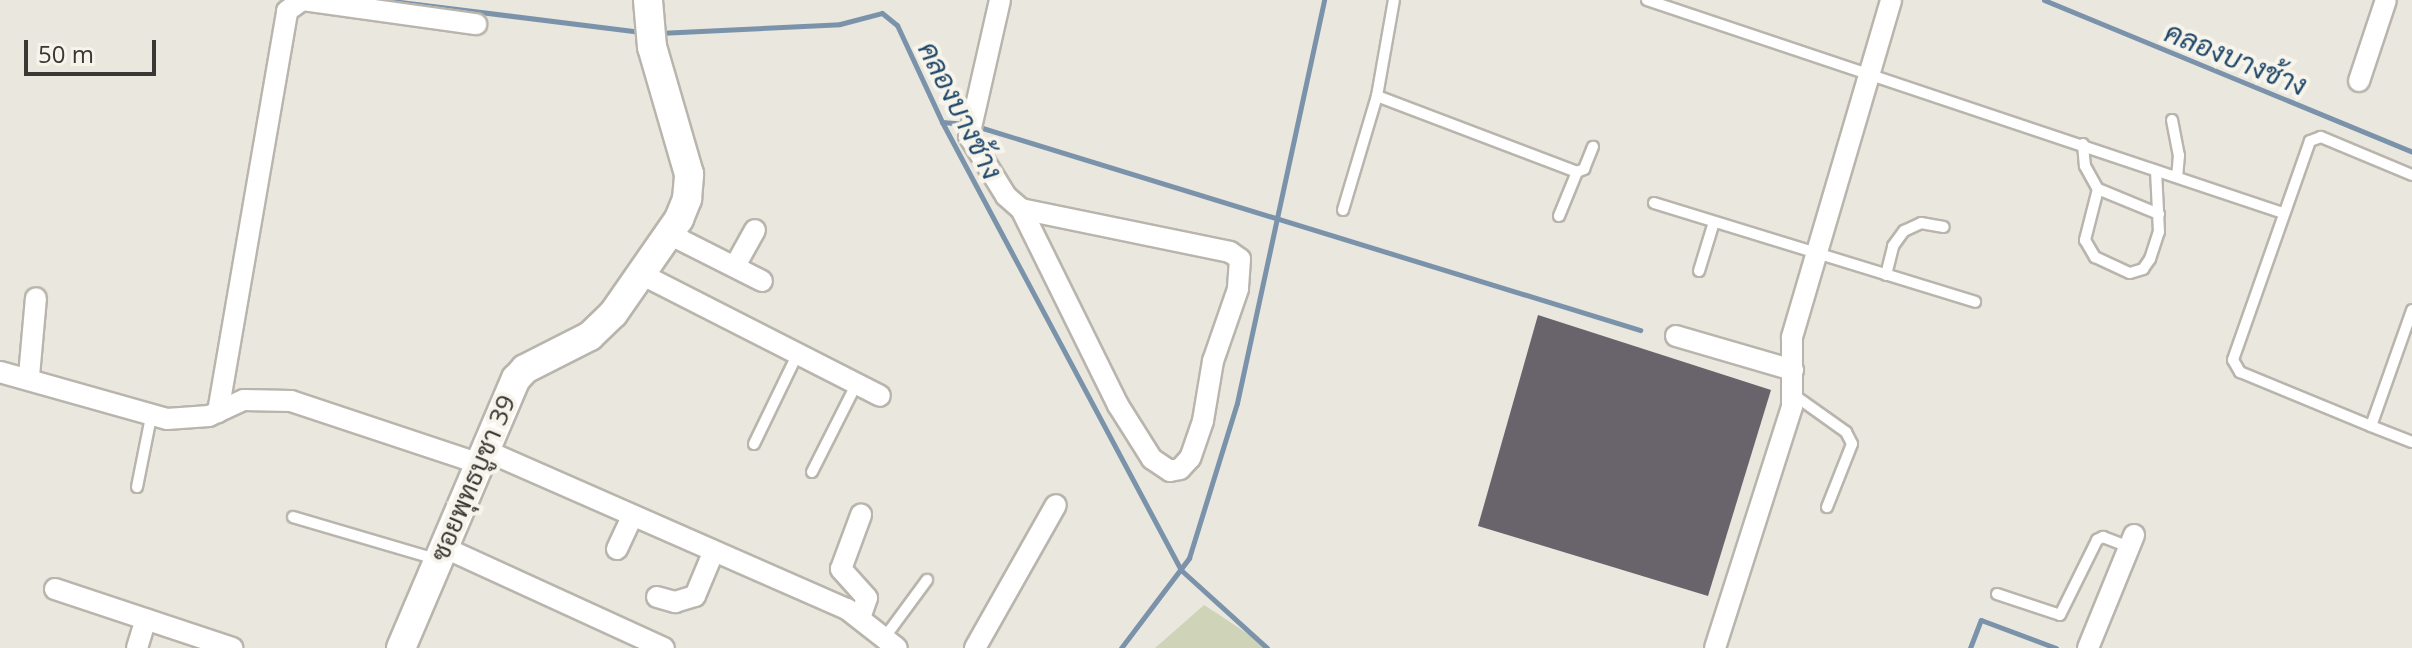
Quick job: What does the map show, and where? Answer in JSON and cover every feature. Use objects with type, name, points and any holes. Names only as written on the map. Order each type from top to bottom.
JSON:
[{"type":"street","points":[[218,412],[287,11],[302,0],[476,24]]},
{"type":"street","points":[[1000,0],[968,129],[1006,196],[1021,209],[1118,405],[1152,459],[1170,471],[1180,469],[1190,458],[1203,421],[1213,361],[1238,289],[1240,259],[1230,252],[1021,209]]},
{"type":"street","points":[[1715,648],[1794,395],[1792,337],[1867,72],[1891,0]]},
{"type":"street","points":[[2359,81],[2386,0]]},
{"type":"street","name":"ซอยพุทธบูชา 39","points":[[401,648],[480,456],[516,379],[590,336],[641,274],[669,234],[687,199],[689,174],[652,47],[647,8]]},
{"type":"street","points":[[735,266],[755,230]]},
{"type":"street","points":[[669,234],[762,281]]},
{"type":"street","points":[[641,274],[880,396]]},
{"type":"street","points":[[29,376],[36,298]]},
{"type":"street","points":[[1676,336],[1793,370]]},
{"type":"street","points":[[0,372],[29,376],[151,417],[191,420],[244,400],[291,401],[480,456],[632,517],[860,618],[891,642]]},
{"type":"street","points":[[975,648],[1056,505]]},
{"type":"street","points":[[860,618],[867,598],[841,569],[861,515]]},
{"type":"street","points":[[617,549],[632,517]]},
{"type":"street","points":[[2089,645],[2131,541]]},
{"type":"street","points":[[440,553],[664,648]]},
{"type":"street","points":[[657,597],[675,602],[695,596],[713,553]]},
{"type":"street","points":[[55,589],[232,648]]},
{"type":"street","points":[[137,648],[146,619]]},
{"type":"lane","points":[[1343,210],[1377,96],[1394,0]]},
{"type":"lane","points":[[1647,0],[2283,213]]},
{"type":"lane","points":[[1377,96],[1577,172],[1584,169],[1593,147]]},
{"type":"lane","points":[[2172,120],[2179,155],[2177,177]]},
{"type":"lane","points":[[2412,175],[2315,138],[2283,213],[2235,345],[2235,366],[2284,392],[2412,442]]},
{"type":"lane","points":[[2083,144],[2085,166],[2098,189],[2159,214]]},
{"type":"lane","points":[[2098,189],[2085,240],[2095,257],[2111,267],[2130,273],[2143,269],[2159,232],[2156,171]]},
{"type":"lane","points":[[1559,216],[1577,172]]},
{"type":"lane","points":[[1654,203],[1975,302]]},
{"type":"lane","points":[[1699,271],[1714,222]]},
{"type":"lane","points":[[1886,275],[1893,246],[1904,231],[1921,223],[1944,227]]},
{"type":"lane","points":[[2371,426],[2412,310]]},
{"type":"lane","points":[[754,444],[798,353]]},
{"type":"lane","points":[[812,472],[857,383]]},
{"type":"lane","points":[[1794,395],[1846,432],[1852,444],[1827,507]]},
{"type":"lane","points":[[137,487],[151,417]]},
{"type":"lane","points":[[293,517],[440,553]]},
{"type":"lane","points":[[1997,594],[2060,615],[2097,540],[2103,537],[2131,541]]},
{"type":"lane","points":[[891,642],[927,580]]},
{"type":"green space","points":[[1204,605],[1218,614],[1269,648],[1155,648]]},
{"type":"building","points":[[1538,315],[1771,390],[1708,596],[1478,526]]},
{"type":"waterway","name":"คลองบางช้าง","points":[[384,0],[641,32]]},
{"type":"waterway","points":[[1121,648],[1189,558],[1237,403],[1324,0]]},
{"type":"waterway","name":"คลองบางช้าง","points":[[2044,0],[2412,152]]},
{"type":"waterway","name":"คลองบางช้าง","points":[[659,33],[840,24],[882,13],[897,25],[942,122],[1181,570],[1267,648]]},
{"type":"waterway","points":[[942,122],[966,124]]},
{"type":"waterway","points":[[976,126],[1640,330]]},
{"type":"waterway","points":[[1970,648],[1981,620],[2056,648]]}]
